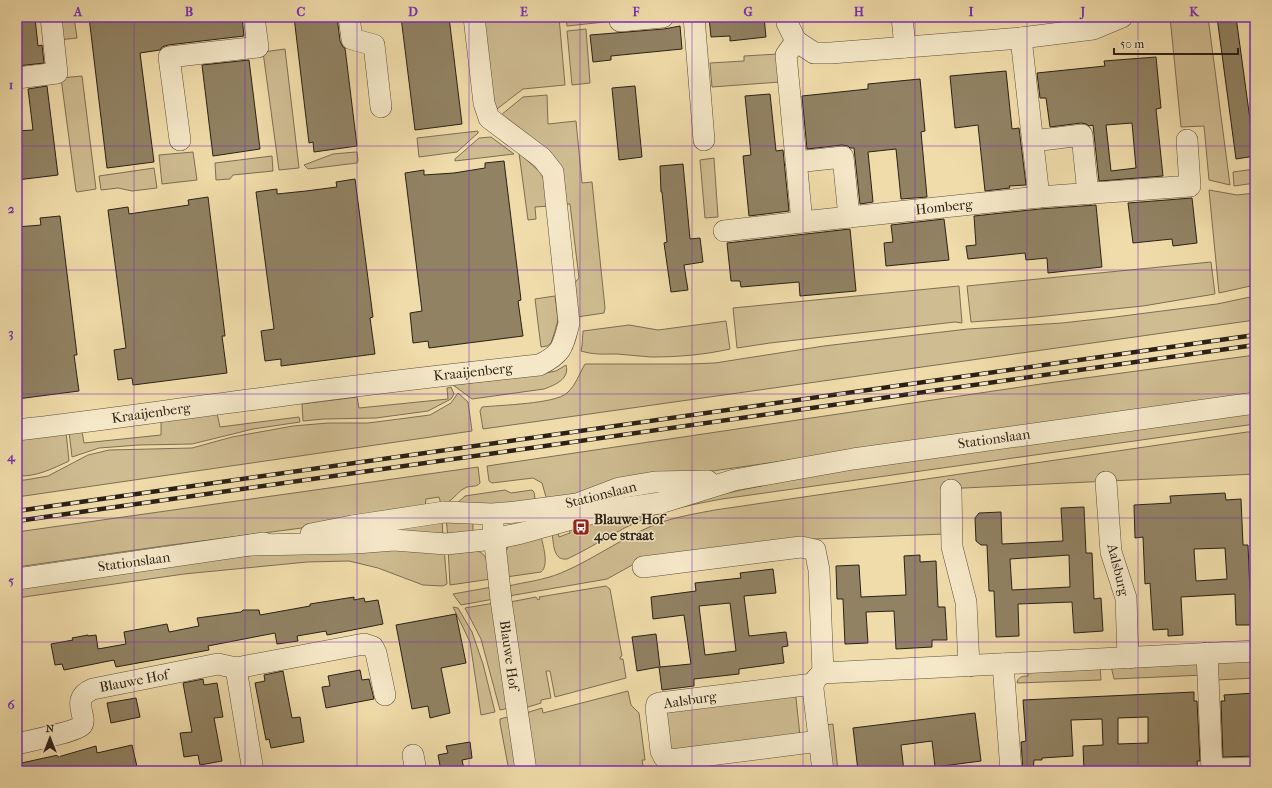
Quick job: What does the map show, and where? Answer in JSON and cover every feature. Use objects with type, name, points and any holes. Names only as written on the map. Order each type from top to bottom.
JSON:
[{"type":"street","points":[[17,78],[57,73],[51,17]]},
{"type":"street","points":[[180,140],[169,57],[258,47],[254,17]]},
{"type":"street","points":[[349,17],[352,39],[374,45],[381,106]]},
{"type":"street","name":"Kraaijenberg","points":[[17,430],[110,419],[405,379],[539,365],[560,351],[566,337],[569,324],[553,172],[542,158],[489,118],[484,103],[474,17]]},
{"type":"street","points":[[620,21],[663,17]]},
{"type":"street","points":[[694,17],[704,140]]},
{"type":"street","points":[[787,17],[787,22],[796,41],[814,53],[832,53],[1021,38],[1122,17]]},
{"type":"street","points":[[902,17],[905,47]]},
{"type":"street","points":[[1021,38],[1040,197]]},
{"type":"street","points":[[796,41],[786,55],[802,222]]},
{"type":"street","points":[[1033,141],[1082,135],[1088,194]]},
{"type":"street","name":"Homberg","points":[[724,231],[1040,197],[1190,186],[1187,140]]},
{"type":"street","points":[[796,162],[843,157],[849,217]]},
{"type":"street","name":"Stationslaan","points":[[252,545],[356,543],[394,540],[446,544],[494,539],[522,533],[598,512],[660,503],[734,480],[853,459],[1255,402]]},
{"type":"street","name":"Stationslaan","points":[[17,579],[252,545],[352,526],[444,512],[492,514],[577,504],[619,488],[655,482],[734,480]]},
{"type":"street","name":"Aalsburg","points":[[1106,482],[1111,552],[1126,598],[1128,658]]},
{"type":"street","points":[[951,490],[952,546],[966,602],[969,666]]},
{"type":"street","points":[[492,514],[494,539]]},
{"type":"street","name":"Blauwe Hof","points":[[494,539],[501,600],[526,771]]},
{"type":"street","points":[[643,567],[801,547],[815,550],[819,570],[819,741],[823,771]]},
{"type":"street","name":"Blauwe Hof","points":[[17,744],[72,731],[81,726],[83,723],[80,704],[85,694],[93,689],[218,664],[236,668],[364,644],[373,647],[376,654],[385,695]]},
{"type":"street","name":"Aalsburg","points":[[819,741],[671,760],[664,757],[661,751],[656,708],[657,704],[660,703],[818,678],[969,666],[1255,651]]},
{"type":"street","points":[[1207,654],[1212,770],[1255,768]]},
{"type":"street","points":[[1003,664],[1010,771]]},
{"type":"street","points":[[236,668],[253,771]]},
{"type":"shaded area","points":[[55,17],[74,17],[77,38],[58,40]]},
{"type":"shaded area","points":[[483,17],[559,17],[565,85],[523,89],[497,109],[494,103]]},
{"type":"shaded area","points":[[566,17],[614,17],[614,21],[567,26]]},
{"type":"shaded area","points":[[1170,17],[1208,17],[1230,185],[1209,180],[1204,126],[1181,127]]},
{"type":"shaded area","points":[[586,29],[590,83],[572,85],[567,31]]},
{"type":"shaded area","points":[[285,49],[299,168],[279,170],[263,52]]},
{"type":"shaded area","points":[[778,54],[780,82],[712,87],[710,63],[744,61],[744,56]]},
{"type":"shaded area","points":[[82,76],[96,189],[77,192],[61,78]]},
{"type":"shaded area","points":[[547,95],[548,124],[576,121],[582,183],[592,182],[605,308],[604,313],[577,317],[573,285],[579,278],[570,204],[563,204],[501,115],[523,97]]},
{"type":"shaded area","points":[[478,131],[478,133],[457,152],[419,157],[417,138]]},
{"type":"shaded area","points":[[491,137],[514,154],[455,161],[455,159],[479,138]]},
{"type":"shaded area","points":[[193,152],[197,180],[162,184],[159,155]]},
{"type":"shaded area","points":[[357,152],[357,163],[308,169],[304,165],[333,154]]},
{"type":"shaded area","points":[[519,153],[540,172],[544,179],[549,206],[535,207],[536,219],[528,220]]},
{"type":"shaded area","points":[[272,156],[273,171],[233,175],[230,179],[216,180],[215,163]]},
{"type":"shaded area","points":[[714,158],[718,217],[705,218],[700,160]]},
{"type":"shaded area","points":[[154,168],[157,188],[132,191],[118,188],[101,190],[99,176]]},
{"type":"shaded area","points":[[1255,169],[1255,183],[1234,186],[1233,172]]},
{"type":"shaded area","points":[[1209,190],[1237,195],[1255,193],[1255,285],[1219,293]]},
{"type":"shaded area","points":[[1211,262],[1215,294],[1143,306],[971,322],[967,286]]},
{"type":"shaded area","points":[[959,286],[962,323],[955,322],[737,348],[733,308]]},
{"type":"shaded area","points":[[555,296],[558,320],[555,331],[551,343],[547,346],[541,347],[535,299]]},
{"type":"shaded area","points":[[1255,296],[1255,320],[483,429],[480,411],[482,407],[540,402],[561,397],[573,386],[585,364],[715,363],[824,346],[968,329],[1062,323],[1107,318],[1217,304]]},
{"type":"shaded area","points":[[726,321],[730,349],[700,354],[661,357],[594,354],[581,351],[583,331],[629,325],[658,330]]},
{"type":"shaded area","points":[[1255,355],[1255,394],[663,478],[548,504],[542,483],[533,478],[492,483],[489,481],[487,466],[1041,384]]},
{"type":"shaded area","points":[[566,365],[567,370],[564,378],[553,386],[544,389],[472,399],[453,385],[529,376],[556,371]]},
{"type":"shaded area","points":[[451,387],[454,394],[451,399],[428,411],[376,418],[303,421],[302,404],[357,397],[359,408],[448,399],[447,388]]},
{"type":"shaded area","points":[[458,393],[468,402],[472,431],[17,497],[17,480],[48,476],[88,455],[109,450],[192,448],[232,437],[293,426],[328,423],[368,423],[430,415],[451,403]]},
{"type":"shaded area","points":[[1255,412],[1255,424],[722,499],[653,515],[624,528],[567,559],[562,559],[559,557],[554,547],[552,534],[558,532],[559,537],[570,533],[569,529],[846,469]]},
{"type":"shaded area","points":[[217,413],[220,427],[299,417],[300,422],[253,429],[192,444],[139,445],[99,448],[72,457],[69,432],[82,431],[84,443],[161,435],[161,420]]},
{"type":"shaded area","points":[[66,432],[69,461],[37,474],[17,476],[17,438]]},
{"type":"shaded area","points":[[1255,432],[1255,474],[943,489],[945,534],[815,539],[634,564],[607,579],[509,596],[508,586],[542,579],[561,573],[638,532],[665,521],[684,516],[715,510]]},
{"type":"shaded area","points":[[478,467],[480,483],[478,485],[465,488],[445,503],[441,504],[439,497],[426,499],[425,506],[410,514],[163,546],[17,567],[17,532]]},
{"type":"shaded area","points":[[505,490],[511,493],[532,490],[534,492],[536,505],[453,507],[465,496]]},
{"type":"shaded area","points":[[446,517],[473,523],[473,531],[448,538]]},
{"type":"shaded area","points":[[442,518],[443,538],[353,531]]},
{"type":"shaded area","points":[[540,532],[545,553],[544,569],[541,572],[506,577],[506,551],[509,545]]},
{"type":"shaded area","points":[[361,547],[444,548],[447,584],[443,586],[423,585],[378,568],[349,561],[307,562],[184,574],[17,598],[17,587],[235,557]]},
{"type":"shaded area","points":[[448,547],[464,548],[480,552],[487,560],[491,579],[450,585]]},
{"type":"shaded area","points":[[606,586],[610,589],[622,656],[620,659],[623,659],[626,678],[555,697],[550,671],[546,671],[551,698],[541,700],[541,703],[525,708],[510,602],[536,597],[538,600],[540,599],[539,597]]},
{"type":"shaded area","points":[[492,587],[494,599],[461,605],[453,594]]},
{"type":"shaded area","points":[[494,603],[507,707],[500,710],[481,639],[465,608]]},
{"type":"shaded area","points":[[453,607],[458,608],[472,632],[483,664],[495,712],[481,715],[470,642]]},
{"type":"shaded area","points":[[1255,659],[1255,678],[1216,680],[1215,661]]},
{"type":"shaded area","points":[[1203,662],[1204,675],[1114,679],[1111,666]]},
{"type":"shaded area","points":[[1100,667],[1101,680],[1017,683],[1018,679],[1021,677],[1028,676],[1028,670]]},
{"type":"shaded area","points":[[795,689],[800,736],[668,752],[664,712]]},
{"type":"shaded area","points":[[628,691],[631,705],[639,713],[645,760],[642,760],[644,771],[534,771],[526,713],[542,708],[543,713]]},
{"type":"shaded area","points":[[507,717],[509,718],[518,771],[509,771],[500,723],[500,719]]},
{"type":"shaded area","points":[[833,724],[838,771],[831,771],[826,725]]},
{"type":"building","points":[[89,17],[242,17],[244,36],[168,45],[162,47],[160,50],[140,53],[154,162],[107,168]]},
{"type":"building","points":[[294,17],[337,17],[340,41],[345,48],[357,146],[314,152],[313,142],[309,143]]},
{"type":"building","points":[[401,17],[449,17],[462,124],[415,130]]},
{"type":"building","points":[[709,17],[764,17],[766,37],[730,41],[730,36],[711,37]]},
{"type":"building","points":[[1217,17],[1236,17],[1255,156],[1236,159]]},
{"type":"building","points":[[35,18],[38,46],[42,45],[44,63],[17,66],[17,20]]},
{"type":"building","points":[[680,26],[682,49],[611,56],[611,60],[593,62],[590,35],[664,29]]},
{"type":"building","points":[[1156,57],[1161,108],[1156,109],[1163,176],[1099,181],[1093,125],[1089,126],[1081,123],[1050,127],[1046,98],[1040,98],[1037,73],[1105,66],[1104,61]],"holes":[[[1132,123],[1136,168],[1111,171],[1106,125]]]},
{"type":"building","points":[[249,60],[260,149],[213,156],[202,65]]},
{"type":"building","points":[[1006,71],[1012,129],[1019,128],[1026,185],[1009,186],[1010,188],[985,191],[978,125],[955,128],[950,76]]},
{"type":"building","points":[[920,79],[925,131],[921,132],[927,197],[901,199],[896,149],[868,152],[873,202],[860,204],[854,148],[842,145],[807,149],[802,96],[868,89],[868,84]]},
{"type":"building","points":[[47,86],[58,175],[17,180],[17,131],[33,130],[28,89]]},
{"type":"building","points":[[635,86],[642,157],[619,160],[612,88]]},
{"type":"building","points":[[770,94],[776,151],[783,150],[789,211],[749,216],[743,156],[751,155],[745,96]]},
{"type":"building","points":[[504,161],[521,300],[518,301],[523,336],[429,348],[428,341],[413,343],[410,313],[422,311],[405,173],[424,170],[424,175],[454,173],[485,168],[485,163]]},
{"type":"building","points":[[683,164],[690,239],[700,238],[703,262],[684,265],[688,290],[671,292],[664,243],[667,242],[661,192],[660,166]]},
{"type":"building","points":[[355,179],[373,317],[370,318],[375,354],[281,366],[281,359],[265,361],[261,331],[274,329],[256,192],[277,189],[277,194],[337,187],[336,182]]},
{"type":"building","points":[[208,197],[225,336],[222,336],[227,373],[133,385],[132,378],[118,380],[114,350],[126,348],[108,210],[128,207],[129,214],[189,205],[188,200]]},
{"type":"building","points":[[1192,198],[1197,243],[1173,246],[1172,239],[1133,243],[1128,203]]},
{"type":"building","points":[[1096,205],[1102,267],[1048,273],[1047,258],[1026,260],[1025,253],[968,259],[966,246],[976,245],[974,216]]},
{"type":"building","points":[[60,216],[77,355],[74,355],[79,391],[17,399],[17,290],[21,290],[17,256],[17,227],[41,225],[40,218]]},
{"type":"building","points":[[944,219],[949,260],[886,266],[884,243],[893,242],[891,225]]},
{"type":"building","points":[[850,229],[856,291],[800,296],[799,282],[741,287],[740,281],[731,281],[727,243]]},
{"type":"building","points":[[1225,493],[1226,500],[1241,499],[1243,545],[1248,545],[1250,591],[1255,591],[1255,625],[1236,625],[1235,594],[1181,597],[1183,635],[1168,636],[1168,629],[1153,630],[1150,583],[1145,584],[1143,537],[1135,538],[1134,505],[1171,503],[1170,496]],"holes":[[[1225,548],[1227,579],[1196,581],[1194,549]]]},
{"type":"building","points":[[1084,507],[1086,553],[1092,553],[1094,599],[1101,598],[1103,631],[1074,633],[1072,602],[1018,604],[1019,636],[996,637],[994,591],[989,591],[987,545],[981,545],[976,541],[975,518],[979,513],[1001,512],[1002,544],[1063,541],[1061,508]],"holes":[[[1069,555],[1070,587],[1012,590],[1010,559]]]},
{"type":"building","points":[[920,555],[920,562],[936,561],[938,607],[945,607],[947,640],[932,640],[932,647],[896,649],[894,611],[866,612],[868,643],[845,644],[843,599],[837,599],[836,566],[859,565],[861,597],[906,595],[904,556]]},
{"type":"building","points":[[773,569],[776,593],[744,596],[749,636],[786,632],[788,646],[782,647],[784,663],[739,669],[739,674],[694,679],[694,686],[662,690],[659,667],[637,671],[632,637],[656,634],[660,667],[691,664],[684,615],[653,619],[651,597],[696,591],[695,583],[741,578],[740,573]],"holes":[[[730,603],[736,651],[705,655],[699,606]]]},
{"type":"building","points":[[354,597],[354,600],[364,598],[365,602],[378,600],[383,624],[327,635],[326,631],[297,636],[298,641],[277,644],[275,633],[208,646],[209,650],[116,667],[114,660],[64,670],[62,664],[55,665],[51,644],[73,640],[72,638],[96,635],[98,649],[126,644],[124,632],[167,624],[169,632],[199,626],[197,618],[241,612],[243,610],[259,610],[260,615],[310,606],[310,604]]},
{"type":"building","points":[[456,614],[466,663],[441,668],[450,713],[430,718],[428,706],[412,709],[396,625]]},
{"type":"building","points":[[360,670],[362,680],[369,679],[374,699],[326,708],[322,687],[330,686],[328,676]]},
{"type":"building","points":[[283,671],[292,718],[300,717],[304,742],[271,748],[269,739],[266,740],[255,683],[265,681],[264,675]]},
{"type":"building","points":[[203,679],[204,685],[217,683],[223,717],[214,718],[222,761],[200,765],[198,755],[184,757],[180,733],[192,732],[183,683]]},
{"type":"building","points":[[1194,692],[1194,701],[1197,701],[1200,761],[1197,761],[1198,771],[1084,771],[1083,746],[1103,745],[1102,719],[1071,720],[1073,756],[1034,760],[1033,771],[1023,771],[1021,742],[1026,741],[1023,700]],"holes":[[[1148,717],[1148,743],[1118,744],[1118,718]]]},
{"type":"building","points":[[1255,693],[1255,756],[1223,757],[1221,701],[1225,701],[1224,695]]},
{"type":"building","points":[[136,698],[140,717],[111,723],[107,703]]},
{"type":"building","points":[[975,713],[981,761],[935,767],[932,741],[901,745],[904,771],[858,771],[853,728]]},
{"type":"building","points":[[470,742],[472,758],[462,760],[464,769],[441,771],[438,755],[448,753],[446,746]]},
{"type":"building","points":[[132,745],[138,771],[17,771],[17,764],[58,755],[58,757],[96,746],[97,753]]},
{"type":"railway","points":[[17,511],[1255,335]]},
{"type":"railway","points":[[17,521],[1255,345]]},
{"type":"place","name":"Blauwe Hof 40e straat","points":[[581,527]]}]
